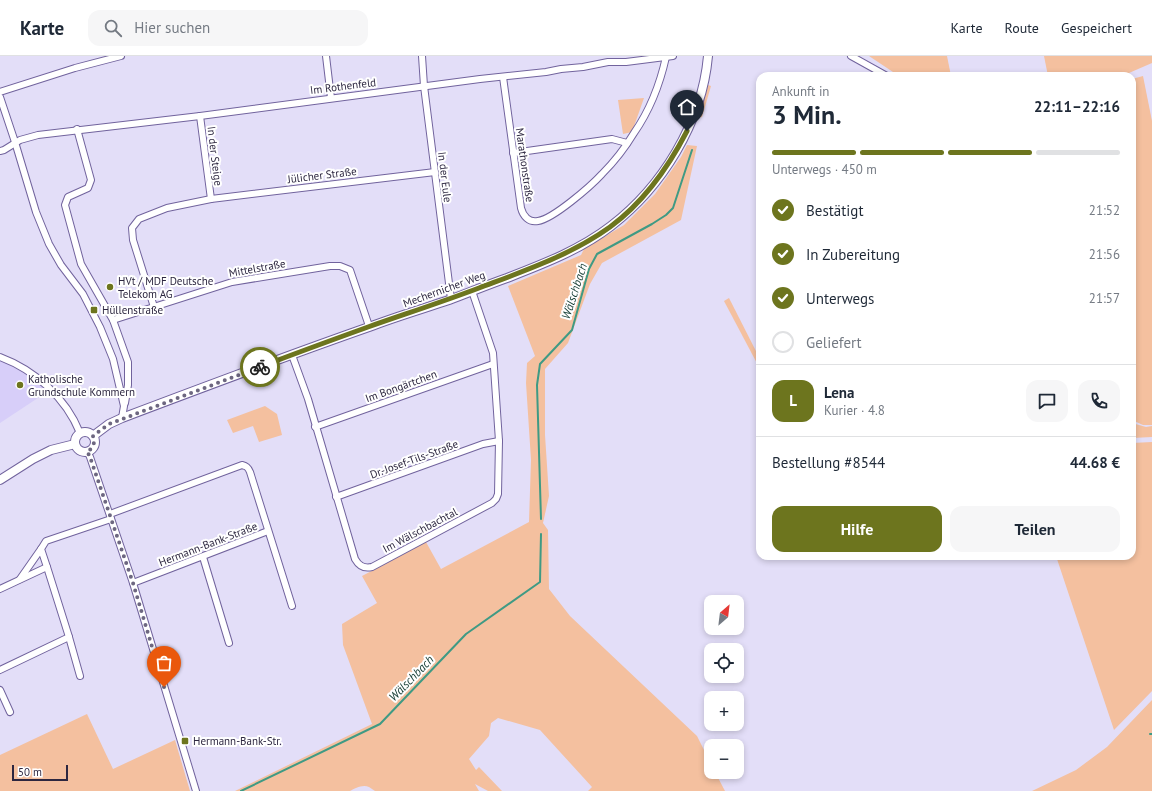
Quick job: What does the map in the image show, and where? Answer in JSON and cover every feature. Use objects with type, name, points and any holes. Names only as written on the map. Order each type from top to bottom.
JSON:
[{"type":"street","points":[[0,92],[75,68],[121,56]]},
{"type":"street","points":[[326,56],[332,98]]},
{"type":"street","name":"In der Eule","points":[[422,56],[424,86],[451,300]]},
{"type":"street","name":"Im Rothenfeld","points":[[0,151],[16,142],[38,135],[77,129],[200,116],[424,86],[583,67],[608,62],[626,62],[673,56]]},
{"type":"street","name":"Mechernicher Weg","points":[[93,436],[109,424],[122,418],[370,326],[451,300],[533,268],[574,249],[611,226],[644,196],[668,165],[687,131],[700,98],[708,56]]},
{"type":"street","points":[[850,56],[880,72]]},
{"type":"street","name":"Marathonstraße","points":[[503,77],[522,213],[530,221],[538,221],[545,219],[563,208],[579,195],[602,174],[627,143],[647,112],[656,90],[666,57]]},
{"type":"street","points":[[0,97],[16,142],[36,212],[49,244],[61,265],[83,294],[100,327],[113,359],[124,406]]},
{"type":"street","name":"In der Steige","points":[[154,307],[133,240],[132,228],[139,219],[167,208],[211,199],[200,116]]},
{"type":"street","points":[[77,129],[91,180],[88,188],[68,197],[65,205],[81,264],[113,320],[128,362],[128,385],[122,418]]},
{"type":"street","points":[[514,153],[612,139],[627,143]]},
{"type":"street","name":"Jülicher Straße","points":[[211,199],[435,172]]},
{"type":"street","name":"Mittelstraße","points":[[113,320],[232,282],[330,266],[340,266],[350,270],[370,326]]},
{"type":"street","name":"Im Wälschbachtal","points":[[292,355],[308,399],[355,559],[364,568],[372,567],[496,499],[499,489],[499,441],[494,364],[490,344],[472,291]]},
{"type":"street","points":[[0,357],[26,369],[47,387],[67,409],[75,421],[80,433]]},
{"type":"street","name":"Im Bongärtchen","points":[[315,427],[494,364]]},
{"type":"street","points":[[85,432],[93,436],[94,443],[90,450],[80,450],[75,444],[76,437],[80,433],[85,432]]},
{"type":"street","name":"Dr.-Josef-Tils-Straße","points":[[336,498],[483,444],[499,441]]},
{"type":"street","points":[[0,480],[33,459],[52,450],[75,444]]},
{"type":"street","points":[[87,451],[133,583],[196,791]]},
{"type":"street","name":"Hermann-Bank-Straße","points":[[110,517],[242,465],[248,468],[250,472],[268,531],[133,583]]},
{"type":"street","points":[[20,580],[46,541],[110,517]]},
{"type":"street","points":[[268,531],[277,555],[292,606]]},
{"type":"street","points":[[41,549],[80,676]]},
{"type":"street","points":[[203,557],[229,643]]},
{"type":"street","points":[[0,589],[47,567]]},
{"type":"street","points":[[0,670],[69,637]]},
{"type":"street","points":[[0,690],[10,712]]},
{"type":"shaded area","points":[[869,56],[947,56],[950,72],[893,72]]},
{"type":"shaded area","points":[[1044,56],[1152,56],[1152,63],[1131,72],[1047,72]]},
{"type":"shaded area","points":[[1143,76],[1152,121],[1152,425],[1143,425],[1136,422],[1136,78]]},
{"type":"shaded area","points":[[708,85],[711,86],[702,117],[698,118]]},
{"type":"shaded area","points":[[644,98],[632,132],[623,134],[618,100]]},
{"type":"shaded area","points":[[687,145],[697,146],[681,220],[602,263],[590,284],[568,343],[545,369],[545,435],[549,496],[543,523],[548,530],[549,589],[570,616],[697,736],[704,750],[704,779],[719,779],[725,791],[588,791],[592,787],[540,730],[498,718],[491,723],[489,736],[469,759],[476,770],[479,767],[502,791],[488,791],[475,784],[479,791],[375,791],[369,787],[362,786],[350,791],[235,791],[372,724],[343,645],[342,624],[377,603],[362,576],[426,542],[441,569],[529,522],[531,460],[526,383],[527,363],[535,356],[508,286],[581,255],[584,249],[624,225],[655,194],[681,157]]},
{"type":"shaded area","points":[[729,298],[756,351],[756,361],[724,301]]},
{"type":"shaded area","name":"Katholische Grundschule Kommern","points":[[0,361],[31,377],[47,392],[0,423]]},
{"type":"shaded area","points":[[265,406],[277,414],[282,435],[259,442],[253,426],[233,433],[227,420]]},
{"type":"shaded area","points":[[1136,424],[1146,427],[1152,426],[1152,437],[1136,438]]},
{"type":"shaded area","points":[[1152,442],[1152,691],[1114,730],[1057,560],[1136,560],[1136,443]]},
{"type":"shaded area","points":[[1152,700],[1152,791],[1032,791],[1076,770],[1107,747]]},
{"type":"shaded area","points":[[87,714],[113,769],[175,740],[190,791],[0,791],[0,755]]},
{"type":"waterway","name":"Wälschbach","points":[[541,519],[537,385],[540,364],[572,330],[589,269],[597,254],[652,224],[666,215],[673,208],[692,150]]},
{"type":"waterway","name":"Wälschbach","points":[[241,791],[380,724],[466,634],[540,582],[541,534]]},
{"type":"way so far","points":[[164,687],[133,583],[87,451],[93,447],[93,436],[109,424],[260,367]]},
{"type":"place","name":"HVt / MDF Deutsche Telekom AG","points":[[110,287]]},
{"type":"place","name":"Hüllenstraße","points":[[94,310]]},
{"type":"place","name":"Katholische Grundschule Kommern","points":[[20,385]]},
{"type":"place","name":"Hermann-Bank-Str.","points":[[185,741]]},
{"type":"route","points":[[260,367],[370,326],[451,300],[533,268],[574,249],[611,226],[644,196],[668,165],[687,131]]}]
